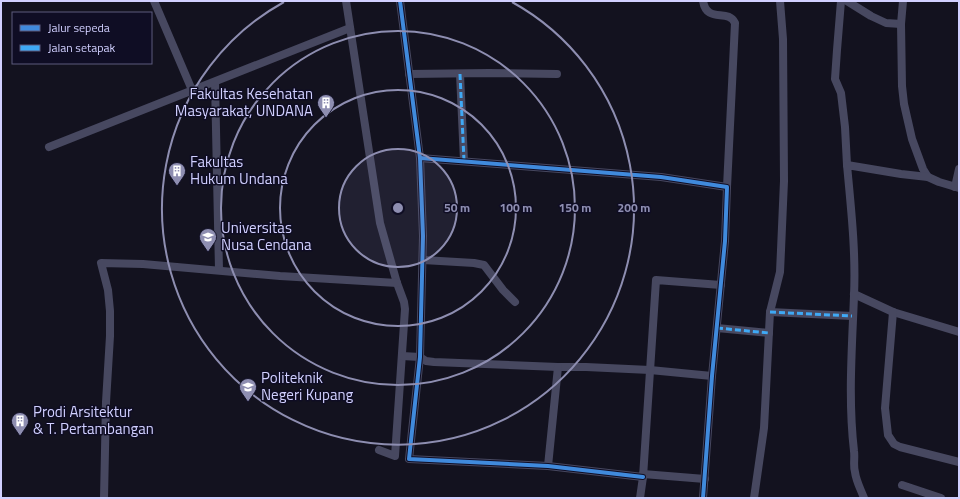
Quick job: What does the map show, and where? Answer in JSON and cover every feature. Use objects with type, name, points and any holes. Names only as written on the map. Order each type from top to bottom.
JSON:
[{"type":"street","points":[[154,1],[192,90]]},
{"type":"street","points":[[346,1],[380,223],[405,309],[395,456],[380,450]]},
{"type":"street","points":[[400,1],[420,158],[423,260],[420,357],[409,459],[548,466],[643,476],[705,479]]},
{"type":"street","points":[[703,1],[707,11],[711,14],[730,17],[735,23],[725,241],[712,376],[703,498]]},
{"type":"street","points":[[754,498],[764,428],[770,312],[780,272],[784,181],[780,1]]},
{"type":"street","points":[[841,1],[835,79],[841,93],[852,216],[854,294],[850,383],[855,472],[864,498]]},
{"type":"street","points":[[847,1],[871,16],[886,23],[901,24]]},
{"type":"street","points":[[903,1],[901,24],[902,86],[904,104],[912,139],[923,169],[928,177]]},
{"type":"street","points":[[49,147],[350,28]]},
{"type":"street","points":[[409,74],[557,74]]},
{"type":"street","points":[[460,74],[464,162]]},
{"type":"street","points":[[215,82],[219,270]]},
{"type":"street","points":[[420,158],[661,178],[727,187]]},
{"type":"street","points":[[847,165],[928,177],[957,188],[959,169]]},
{"type":"street","points":[[423,260],[484,265],[514,302]]},
{"type":"street","points":[[104,498],[106,402],[110,323],[108,290],[101,263],[143,264],[280,276],[397,282]]},
{"type":"street","points":[[640,498],[643,476],[656,280],[721,285]]},
{"type":"street","points":[[854,294],[893,312],[959,332]]},
{"type":"street","points":[[770,312],[852,316]]},
{"type":"street","points":[[893,312],[885,408],[888,435],[894,444],[959,462]]},
{"type":"street","points":[[717,328],[769,333]]},
{"type":"street","points":[[402,356],[420,357],[426,361],[650,370],[712,376]]},
{"type":"street","points":[[548,466],[558,367]]},
{"type":"street","points":[[902,485],[941,498]]},
{"type":"marked path","points":[[460,74],[464,161]]},
{"type":"marked path","points":[[770,312],[852,316]]},
{"type":"marked path","points":[[717,328],[769,333]]},
{"type":"cycle path","points":[[400,1],[420,158],[423,236],[420,357],[409,459],[548,466],[643,477]]},
{"type":"cycle path","points":[[420,158],[661,177],[727,187],[725,241],[712,376],[703,498]]},
{"type":"place","name":"Fakultas Kesehatan Masyarakat, UNDANA","points":[[326,118]]},
{"type":"place","name":"Fakultas Hukum Undana","points":[[177,186]]},
{"type":"place","name":"Universitas Nusa Cendana","points":[[208,252]]},
{"type":"place","name":"Politeknik Negeri Kupang","points":[[248,402]]},
{"type":"place","name":"Prodi Arsitektur & T. Pertambangan","points":[[20,436]]}]
